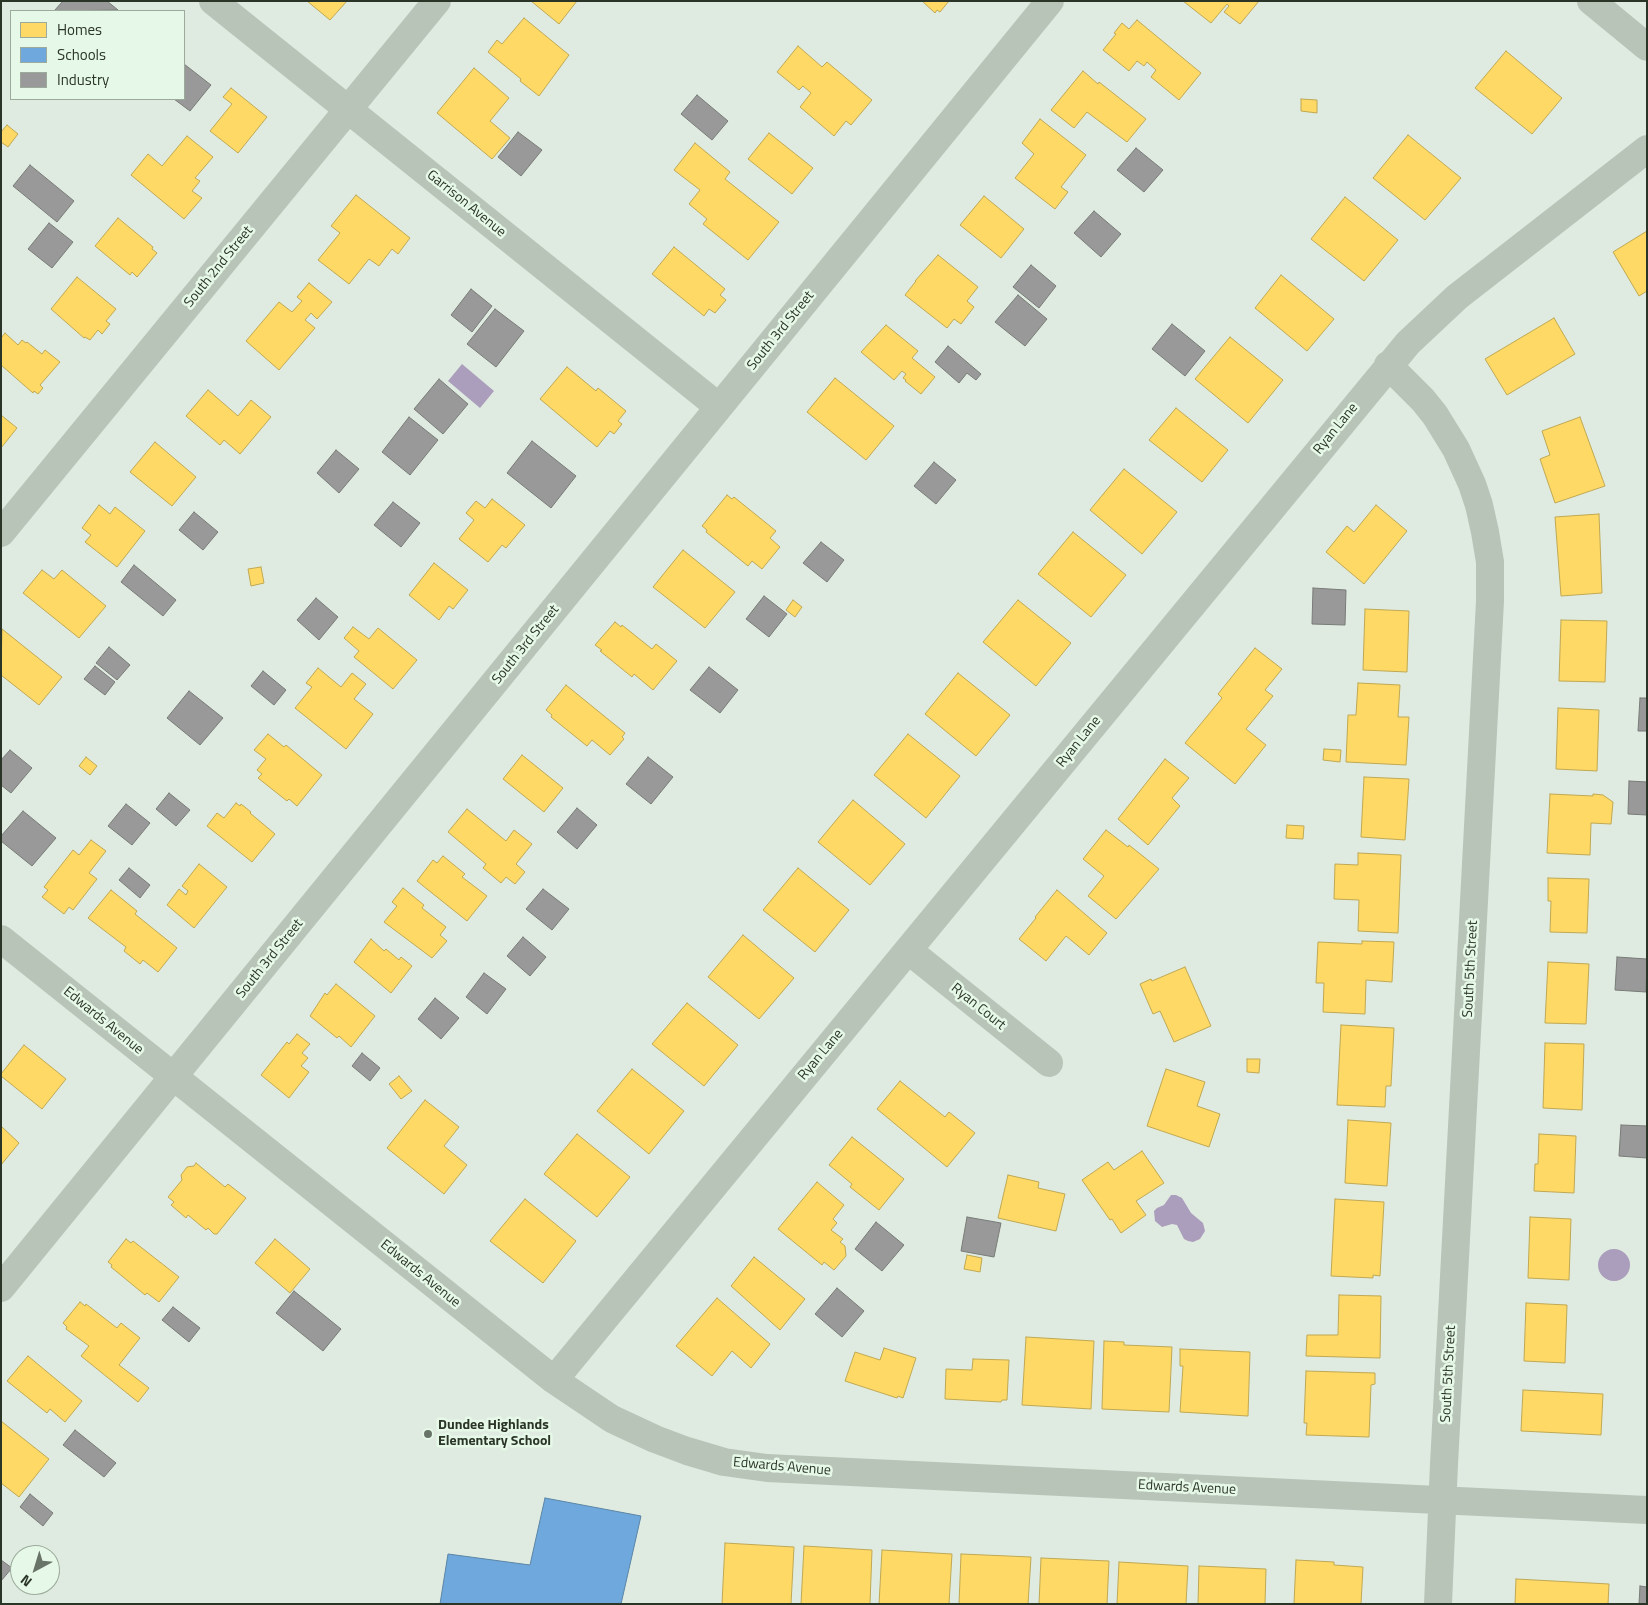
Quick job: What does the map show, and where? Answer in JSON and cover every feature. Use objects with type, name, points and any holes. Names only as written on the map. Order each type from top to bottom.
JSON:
[{"type":"street","name":"Garrison Avenue","points":[[213,1],[719,407]]},
{"type":"street","name":"South 2nd Street","points":[[1,533],[437,1]]},
{"type":"street","name":"South 3rd Street","points":[[1,1288],[1050,1]]},
{"type":"street","points":[[1591,1],[1647,48]]},
{"type":"street","name":"Ryan Lane","points":[[554,1380],[1388,365],[1420,331],[1458,297],[1647,149]]},
{"type":"street","name":"South 5th Street","points":[[1388,365],[1423,400],[1435,415],[1456,449],[1472,484],[1479,505],[1489,553],[1490,601],[1438,1604]]},
{"type":"street","name":"Edwards Avenue","points":[[1,939],[554,1380],[604,1414],[640,1432],[711,1459],[752,1467],[1647,1510]]},
{"type":"street","name":"Ryan Court","points":[[908,950],[1049,1063]]},
{"type":"shaded area","points":[[462,364],[494,391],[480,408],[448,381]]},
{"type":"shaded area","points":[[1171,1195],[1182,1198],[1191,1213],[1203,1223],[1205,1231],[1200,1239],[1193,1242],[1188,1241],[1184,1239],[1177,1225],[1172,1224],[1162,1227],[1155,1221],[1154,1211],[1164,1205]]},
{"type":"shaded area","points":[[1614,1249],[1626,1253],[1630,1265],[1626,1277],[1614,1281],[1602,1277],[1598,1265],[1602,1253]]},
{"type":"building: Homes","points":[[307,1],[347,1],[330,20]]},
{"type":"building: Homes","points":[[531,1],[577,1],[559,24]]},
{"type":"building: Homes","points":[[922,1],[949,1],[940,12],[937,10],[935,13]]},
{"type":"building: Homes","points":[[1183,1],[1259,1],[1240,24],[1224,12],[1229,6],[1227,4],[1211,23]]},
{"type":"building: Homes","points":[[524,18],[569,55],[539,96],[488,52],[497,40],[502,44]]},
{"type":"building: Homes","points":[[1137,20],[1201,73],[1179,100],[1151,77],[1156,70],[1147,62],[1144,66],[1137,61],[1129,71],[1103,50],[1122,23],[1129,29]]},
{"type":"building: Homes","points":[[798,46],[822,67],[827,62],[872,100],[851,125],[846,121],[834,136],[800,107],[811,93],[803,86],[799,90],[777,72]]},
{"type":"building: Homes","points":[[1506,51],[1562,98],[1532,134],[1475,88]]},
{"type":"building: Homes","points":[[474,68],[509,98],[490,121],[510,138],[492,159],[437,113]]},
{"type":"building: Homes","points":[[1083,71],[1146,119],[1127,142],[1087,112],[1074,128],[1051,110]]},
{"type":"building: Homes","points":[[231,88],[267,117],[238,153],[210,131],[232,104],[223,97]]},
{"type":"building: Homes","points":[[1301,99],[1317,100],[1317,113],[1301,111]]},
{"type":"building: Homes","points":[[1040,119],[1086,155],[1061,187],[1068,192],[1055,209],[1015,178],[1034,154],[1022,143]]},
{"type":"building: Homes","points":[[7,125],[18,134],[8,147],[1,142],[1,132]]},
{"type":"building: Homes","points":[[769,133],[813,168],[792,194],[748,159]]},
{"type":"building: Homes","points":[[1408,135],[1461,178],[1425,220],[1373,178]]},
{"type":"building: Homes","points":[[187,136],[213,157],[195,178],[200,181],[192,191],[202,198],[184,219],[131,175],[148,154],[162,166]]},
{"type":"building: Homes","points":[[695,143],[730,172],[725,179],[779,222],[748,260],[703,224],[707,219],[689,204],[700,190],[674,170]]},
{"type":"building: Homes","points":[[356,195],[410,238],[398,254],[392,249],[379,266],[369,259],[349,284],[318,260],[340,233],[331,226]]},
{"type":"building: Homes","points":[[984,196],[1024,229],[1001,258],[960,225]]},
{"type":"building: Homes","points":[[1345,197],[1398,240],[1364,281],[1311,239]]},
{"type":"building: Homes","points":[[118,218],[153,247],[152,249],[157,253],[137,277],[132,272],[130,275],[95,246]]},
{"type":"building: Homes","points":[[1647,231],[1647,291],[1639,296],[1613,252]]},
{"type":"building: Homes","points":[[674,247],[725,289],[720,295],[726,300],[715,313],[709,309],[704,316],[652,274]]},
{"type":"building: Homes","points":[[938,255],[978,287],[967,301],[974,307],[961,324],[954,319],[947,328],[905,295]]},
{"type":"building: Homes","points":[[1281,275],[1334,319],[1307,351],[1255,308]]},
{"type":"building: Homes","points":[[77,277],[116,309],[106,321],[110,324],[102,334],[98,330],[90,340],[84,338],[51,309]]},
{"type":"building: Homes","points":[[309,283],[332,302],[317,319],[311,313],[305,320],[315,328],[279,370],[246,341],[279,302],[292,312],[302,301],[297,297]]},
{"type":"building: Homes","points":[[1554,318],[1575,354],[1507,395],[1485,359]]},
{"type":"building: Homes","points":[[886,325],[918,351],[912,358],[935,377],[921,394],[905,381],[903,378],[906,374],[902,371],[894,380],[861,352]]},
{"type":"building: Homes","points":[[5,333],[18,345],[22,340],[27,342],[42,354],[45,350],[60,362],[40,385],[43,388],[38,394],[34,391],[33,393],[1,365],[1,338]]},
{"type":"building: Homes","points":[[1230,337],[1283,380],[1248,423],[1195,379]]},
{"type":"building: Homes","points":[[567,367],[596,391],[598,388],[626,411],[618,421],[622,424],[614,434],[610,431],[597,447],[540,399]]},
{"type":"building: Homes","points":[[835,378],[894,426],[866,460],[807,412]]},
{"type":"building: Homes","points":[[208,390],[238,416],[251,400],[271,417],[240,454],[224,440],[220,445],[186,416]]},
{"type":"building: Homes","points":[[1176,408],[1228,450],[1202,482],[1149,440]]},
{"type":"building: Homes","points":[[1,415],[17,428],[1,448]]},
{"type":"building: Homes","points":[[1580,417],[1605,486],[1555,503],[1540,459],[1550,455],[1542,431]]},
{"type":"building: Homes","points":[[155,442],[196,477],[172,506],[130,472]]},
{"type":"building: Homes","points":[[1124,469],[1177,512],[1142,554],[1090,510]]},
{"type":"building: Homes","points":[[727,495],[732,499],[734,497],[776,531],[770,538],[780,547],[762,569],[752,561],[748,566],[706,532],[707,530],[702,526]]},
{"type":"building: Homes","points":[[492,499],[525,525],[506,548],[502,545],[488,562],[459,539],[474,520],[466,513],[476,501],[485,508]]},
{"type":"building: Homes","points":[[99,505],[110,514],[115,507],[145,531],[117,567],[85,542],[91,535],[82,528]]},
{"type":"building: Homes","points":[[1376,505],[1407,531],[1364,584],[1326,552],[1347,526],[1354,532]]},
{"type":"building: Homes","points":[[1599,514],[1602,593],[1561,596],[1555,517]]},
{"type":"building: Homes","points":[[1073,532],[1126,575],[1091,617],[1038,574]]},
{"type":"building: Homes","points":[[683,550],[735,592],[705,628],[653,587]]},
{"type":"building: Homes","points":[[434,563],[468,590],[453,609],[449,606],[439,620],[409,595]]},
{"type":"building: Homes","points":[[261,567],[264,583],[251,586],[248,569]]},
{"type":"building: Homes","points":[[42,570],[54,579],[62,570],[106,606],[79,638],[23,593]]},
{"type":"building: Homes","points":[[793,600],[802,607],[795,617],[786,610]]},
{"type":"building: Homes","points":[[1018,600],[1071,643],[1036,686],[983,642]]},
{"type":"building: Homes","points":[[1365,609],[1409,611],[1407,672],[1363,670]]},
{"type":"building: Homes","points":[[1561,620],[1607,621],[1605,682],[1559,681]]},
{"type":"building: Homes","points":[[615,622],[621,627],[622,625],[652,649],[656,644],[677,661],[653,690],[634,674],[632,677],[595,645]]},
{"type":"building: Homes","points":[[353,627],[369,639],[378,628],[417,660],[393,689],[354,657],[359,651],[344,638]]},
{"type":"building: Homes","points":[[2,629],[62,677],[39,705],[1,675]]},
{"type":"building: Homes","points":[[1255,648],[1282,669],[1265,690],[1273,696],[1246,729],[1266,745],[1235,784],[1185,743],[1222,698],[1218,694]]},
{"type":"building: Homes","points":[[318,668],[341,687],[352,673],[366,684],[354,699],[373,714],[346,749],[295,708],[312,687],[306,683]]},
{"type":"building: Homes","points":[[958,673],[1010,715],[976,756],[925,714]]},
{"type":"building: Homes","points":[[1358,683],[1400,685],[1398,717],[1409,717],[1406,765],[1346,762],[1348,715],[1356,715]]},
{"type":"building: Homes","points":[[566,685],[625,733],[622,737],[624,739],[610,755],[592,740],[587,746],[551,717],[552,715],[546,710]]},
{"type":"building: Homes","points":[[1558,708],[1599,710],[1597,771],[1556,769]]},
{"type":"building: Homes","points":[[268,734],[284,747],[286,745],[322,775],[297,806],[289,799],[287,801],[258,778],[262,774],[257,770],[266,759],[254,750]]},
{"type":"building: Homes","points":[[908,734],[960,776],[926,818],[874,775]]},
{"type":"building: Homes","points":[[1324,749],[1341,750],[1340,762],[1323,760]]},
{"type":"building: Homes","points":[[522,755],[563,788],[544,812],[503,779]]},
{"type":"building: Homes","points":[[86,757],[97,766],[90,775],[79,766]]},
{"type":"building: Homes","points":[[1165,759],[1189,778],[1172,798],[1180,806],[1148,845],[1118,819]]},
{"type":"building: Homes","points":[[1364,777],[1409,779],[1405,840],[1361,837]]},
{"type":"building: Homes","points":[[1550,794],[1603,795],[1613,802],[1611,824],[1591,823],[1590,855],[1547,853]]},
{"type":"building: Homes","points":[[853,800],[905,844],[870,885],[818,842]]},
{"type":"building: Homes","points":[[236,803],[240,806],[241,804],[275,834],[252,862],[207,826],[217,813],[224,818]]},
{"type":"building: Homes","points":[[467,809],[506,841],[514,830],[532,844],[516,864],[525,872],[515,884],[506,877],[501,883],[483,868],[486,864],[448,832]]},
{"type":"building: Homes","points":[[1287,825],[1304,826],[1303,839],[1286,838]]},
{"type":"building: Homes","points":[[1106,830],[1128,847],[1129,845],[1159,869],[1116,919],[1088,896],[1104,876],[1083,859]]},
{"type":"building: Homes","points":[[91,840],[106,851],[89,873],[97,879],[73,910],[69,907],[64,914],[42,897],[48,890],[44,887],[73,850],[79,855]]},
{"type":"building: Homes","points":[[1358,853],[1401,855],[1398,933],[1358,931],[1359,900],[1334,899],[1335,864],[1358,865]]},
{"type":"building: Homes","points":[[443,856],[465,874],[462,877],[487,896],[467,921],[417,881],[433,860],[437,863]]},
{"type":"building: Homes","points":[[199,864],[227,887],[194,928],[167,905],[179,889],[186,895],[188,891],[182,886]]},
{"type":"building: Homes","points":[[798,868],[849,910],[815,952],[763,910]]},
{"type":"building: Homes","points":[[1548,878],[1589,879],[1587,933],[1550,932],[1551,901],[1548,901]]},
{"type":"building: Homes","points":[[403,888],[424,905],[422,908],[446,927],[440,935],[447,941],[432,958],[384,922],[397,906],[392,902]]},
{"type":"building: Homes","points":[[111,890],[137,911],[135,914],[177,948],[158,972],[143,960],[140,964],[124,951],[126,947],[88,918]]},
{"type":"building: Homes","points":[[1057,890],[1107,933],[1089,955],[1066,936],[1046,961],[1019,939]]},
{"type":"building: Homes","points":[[743,935],[794,978],[759,1019],[708,977]]},
{"type":"building: Homes","points":[[371,939],[384,951],[386,949],[399,960],[401,957],[412,966],[391,993],[354,962]]},
{"type":"building: Homes","points":[[1362,941],[1394,942],[1392,982],[1366,980],[1365,1014],[1323,1012],[1324,983],[1316,983],[1318,942],[1362,944]]},
{"type":"building: Homes","points":[[1548,962],[1589,964],[1586,1024],[1545,1023]]},
{"type":"building: Homes","points":[[1185,967],[1211,1026],[1174,1042],[1160,1011],[1153,1014],[1140,984]]},
{"type":"building: Homes","points":[[336,984],[375,1016],[351,1047],[339,1036],[337,1038],[310,1016],[325,993],[327,995]]},
{"type":"building: Homes","points":[[687,1003],[738,1045],[704,1086],[652,1044]]},
{"type":"building: Homes","points":[[1341,1025],[1394,1028],[1391,1086],[1386,1086],[1385,1107],[1337,1105]]},
{"type":"building: Homes","points":[[297,1034],[310,1044],[302,1053],[308,1058],[301,1066],[309,1072],[289,1098],[261,1075],[287,1042],[289,1044]]},
{"type":"building: Homes","points":[[1545,1043],[1584,1044],[1582,1110],[1543,1108]]},
{"type":"building: Homes","points":[[24,1045],[66,1079],[42,1109],[1,1076]]},
{"type":"building: Homes","points":[[1247,1059],[1260,1059],[1259,1073],[1247,1072]]},
{"type":"building: Homes","points":[[632,1069],[684,1111],[649,1154],[597,1111]]},
{"type":"building: Homes","points":[[1166,1069],[1205,1082],[1197,1106],[1220,1114],[1209,1147],[1147,1126]]},
{"type":"building: Homes","points":[[399,1076],[412,1091],[401,1099],[389,1084]]},
{"type":"building: Homes","points":[[900,1081],[945,1117],[949,1112],[975,1133],[947,1167],[877,1109]]},
{"type":"building: Homes","points":[[425,1100],[459,1127],[444,1146],[467,1165],[444,1194],[387,1148]]},
{"type":"building: Homes","points":[[1348,1120],[1391,1123],[1387,1186],[1345,1183]]},
{"type":"building: Homes","points":[[1,1126],[19,1143],[1,1165]]},
{"type":"building: Homes","points":[[577,1134],[630,1177],[597,1217],[544,1174]]},
{"type":"building: Homes","points":[[1539,1134],[1576,1136],[1574,1193],[1534,1191],[1535,1164],[1538,1164]]},
{"type":"building: Homes","points":[[852,1137],[904,1179],[879,1210],[850,1187],[852,1184],[829,1165]]},
{"type":"building: Homes","points":[[1142,1151],[1164,1183],[1136,1201],[1146,1215],[1121,1233],[1082,1180],[1108,1162],[1114,1170]]},
{"type":"building: Homes","points":[[196,1163],[225,1187],[228,1184],[246,1198],[217,1234],[214,1234],[208,1228],[206,1230],[188,1215],[186,1218],[171,1205],[174,1202],[168,1197],[182,1180],[181,1175],[187,1167],[194,1166]]},
{"type":"building: Homes","points":[[1008,1175],[1039,1182],[1038,1188],[1065,1194],[1056,1231],[998,1218]]},
{"type":"building: Homes","points":[[817,1182],[844,1205],[833,1219],[837,1223],[831,1230],[843,1239],[840,1242],[845,1246],[846,1256],[834,1270],[824,1262],[822,1265],[778,1229]]},
{"type":"building: Homes","points":[[525,1199],[576,1241],[543,1283],[490,1241]]},
{"type":"building: Homes","points":[[1335,1199],[1384,1202],[1380,1276],[1373,1275],[1373,1278],[1331,1276]]},
{"type":"building: Homes","points":[[1530,1217],[1571,1219],[1569,1280],[1528,1278]]},
{"type":"building: Homes","points":[[126,1239],[131,1243],[133,1241],[179,1277],[159,1302],[147,1293],[145,1295],[111,1267],[112,1265],[108,1262]]},
{"type":"building: Homes","points":[[275,1239],[310,1269],[290,1293],[255,1263]]},
{"type":"building: Homes","points":[[967,1255],[982,1258],[980,1272],[964,1269]]},
{"type":"building: Homes","points":[[754,1257],[805,1299],[780,1330],[731,1286]]},
{"type":"building: Homes","points":[[1339,1295],[1381,1296],[1380,1358],[1306,1356],[1307,1335],[1338,1335]]},
{"type":"building: Homes","points":[[717,1298],[770,1344],[751,1368],[732,1351],[712,1376],[676,1346]]},
{"type":"building: Homes","points":[[80,1302],[85,1306],[86,1304],[117,1328],[121,1323],[140,1338],[119,1365],[149,1388],[138,1402],[81,1356],[89,1346],[66,1329],[67,1327],[63,1323]]},
{"type":"building: Homes","points":[[1526,1303],[1567,1305],[1565,1363],[1524,1361]]},
{"type":"building: Homes","points":[[1026,1337],[1094,1341],[1091,1409],[1022,1405]]},
{"type":"building: Homes","points":[[1104,1341],[1124,1342],[1124,1345],[1172,1347],[1169,1412],[1102,1409]]},
{"type":"building: Homes","points":[[884,1348],[916,1358],[903,1398],[898,1396],[897,1398],[845,1381],[855,1352],[880,1360]]},
{"type":"building: Homes","points":[[1180,1349],[1250,1352],[1248,1416],[1180,1412],[1183,1366],[1180,1366]]},
{"type":"building: Homes","points":[[28,1356],[82,1401],[65,1422],[50,1409],[47,1413],[7,1381]]},
{"type":"building: Homes","points":[[973,1359],[1009,1360],[1007,1400],[1002,1400],[1001,1402],[945,1399],[946,1369],[972,1370]]},
{"type":"building: Homes","points":[[1306,1371],[1375,1373],[1375,1384],[1371,1385],[1369,1437],[1306,1435],[1307,1423],[1304,1423]]},
{"type":"building: Homes","points":[[1523,1390],[1603,1394],[1601,1435],[1521,1431]]},
{"type":"building: Homes","points":[[1,1421],[49,1459],[19,1497],[1,1483]]},
{"type":"building: Homes","points":[[725,1543],[794,1547],[791,1604],[722,1604]]},
{"type":"building: Homes","points":[[804,1546],[872,1550],[870,1604],[801,1604]]},
{"type":"building: Homes","points":[[882,1550],[952,1554],[949,1604],[879,1604]]},
{"type":"building: Homes","points":[[961,1554],[1031,1557],[1028,1604],[959,1604]]},
{"type":"building: Homes","points":[[1041,1558],[1109,1561],[1107,1604],[1039,1604]]},
{"type":"building: Homes","points":[[1296,1560],[1334,1562],[1334,1565],[1363,1567],[1361,1604],[1294,1604]]},
{"type":"building: Homes","points":[[1119,1562],[1188,1566],[1186,1604],[1117,1604]]},
{"type":"building: Homes","points":[[1199,1566],[1266,1569],[1265,1604],[1198,1604]]},
{"type":"building: Homes","points":[[1516,1579],[1609,1584],[1608,1604],[1515,1604]]},
{"type":"building: Schools","points":[[545,1498],[641,1516],[621,1604],[440,1604],[448,1554],[530,1565]]},
{"type":"building: Industry","points":[[63,1],[107,1],[118,10],[55,10]]},
{"type":"building: Industry","points":[[185,65],[211,85],[190,111],[175,100],[185,100]]},
{"type":"building: Industry","points":[[697,95],[728,121],[712,140],[681,114]]},
{"type":"building: Industry","points":[[518,132],[542,150],[521,176],[498,157]]},
{"type":"building: Industry","points":[[1136,148],[1163,170],[1144,192],[1117,170]]},
{"type":"building: Industry","points":[[30,165],[74,201],[57,222],[13,186]]},
{"type":"building: Industry","points":[[1094,211],[1121,234],[1101,257],[1074,233]]},
{"type":"building: Industry","points":[[49,223],[73,242],[52,268],[28,249]]},
{"type":"building: Industry","points":[[1031,265],[1056,286],[1039,308],[1013,287]]},
{"type":"building: Industry","points":[[471,289],[492,306],[472,332],[451,315]]},
{"type":"building: Industry","points":[[1018,295],[1047,319],[1025,346],[995,322]]},
{"type":"building: Industry","points":[[495,309],[524,331],[496,367],[467,344]]},
{"type":"building: Industry","points":[[1172,324],[1205,351],[1185,376],[1152,349]]},
{"type":"building: Industry","points":[[948,346],[981,374],[976,380],[967,373],[959,383],[935,362]]},
{"type":"building: Industry","points":[[439,379],[468,404],[443,434],[414,409]]},
{"type":"building: Industry","points":[[409,417],[438,440],[410,475],[382,452]]},
{"type":"building: Industry","points":[[532,441],[576,476],[551,508],[507,473]]},
{"type":"building: Industry","points":[[336,450],[359,469],[339,493],[317,473]]},
{"type":"building: Industry","points":[[934,462],[956,480],[936,504],[914,486]]},
{"type":"building: Industry","points":[[393,502],[420,523],[401,547],[374,525]]},
{"type":"building: Industry","points":[[194,512],[218,532],[203,550],[179,530]]},
{"type":"building: Industry","points":[[821,542],[844,560],[827,582],[803,563]]},
{"type":"building: Industry","points":[[134,565],[176,600],[163,616],[121,582]]},
{"type":"building: Industry","points":[[1313,588],[1346,590],[1345,625],[1312,624]]},
{"type":"building: Industry","points":[[764,596],[787,614],[769,637],[746,619]]},
{"type":"building: Industry","points":[[316,598],[338,617],[319,640],[297,620]]},
{"type":"building: Industry","points":[[109,647],[130,665],[117,680],[96,663]]},
{"type":"building: Industry","points":[[95,666],[115,682],[105,695],[84,679]]},
{"type":"building: Industry","points":[[709,667],[738,690],[720,713],[690,690]]},
{"type":"building: Industry","points":[[263,671],[286,690],[274,705],[251,686]]},
{"type":"building: Industry","points":[[189,691],[223,718],[200,745],[167,718]]},
{"type":"building: Industry","points":[[1640,698],[1647,698],[1647,731],[1638,731]]},
{"type":"building: Industry","points":[[10,750],[32,768],[11,793],[1,785],[1,760]]},
{"type":"building: Industry","points":[[648,757],[673,777],[651,804],[626,784]]},
{"type":"building: Industry","points":[[1629,781],[1647,782],[1647,815],[1628,814]]},
{"type":"building: Industry","points":[[169,793],[190,810],[176,826],[156,809]]},
{"type":"building: Industry","points":[[126,804],[150,823],[132,845],[108,826]]},
{"type":"building: Industry","points":[[577,808],[597,825],[577,849],[557,832]]},
{"type":"building: Industry","points":[[23,811],[56,838],[32,866],[1,841],[1,836]]},
{"type":"building: Industry","points":[[129,868],[150,885],[140,898],[119,880]]},
{"type":"building: Industry","points":[[543,889],[569,909],[552,930],[526,909]]},
{"type":"building: Industry","points":[[523,937],[546,957],[530,976],[507,956]]},
{"type":"building: Industry","points":[[1617,957],[1647,959],[1646,992],[1615,990]]},
{"type":"building: Industry","points":[[484,973],[506,989],[487,1014],[466,997]]},
{"type":"building: Industry","points":[[435,998],[459,1018],[441,1039],[418,1019]]},
{"type":"building: Industry","points":[[362,1053],[380,1068],[370,1081],[352,1066]]},
{"type":"building: Industry","points":[[1621,1125],[1647,1126],[1647,1158],[1619,1156]]},
{"type":"building: Industry","points":[[967,1217],[1001,1223],[994,1257],[961,1251]]},
{"type":"building: Industry","points":[[876,1222],[904,1245],[882,1271],[855,1249]]},
{"type":"building: Industry","points":[[837,1288],[864,1311],[842,1337],[815,1314]]},
{"type":"building: Industry","points":[[294,1291],[341,1329],[323,1351],[276,1313]]},
{"type":"building: Industry","points":[[173,1307],[200,1328],[189,1342],[162,1320]]},
{"type":"building: Industry","points":[[75,1430],[116,1463],[104,1477],[63,1445]]},
{"type":"building: Industry","points":[[30,1494],[53,1513],[43,1526],[20,1507]]},
{"type":"building: Industry","points":[[1,1560],[10,1567],[10,1570],[1,1581]]},
{"type":"building: Industry","points":[[1640,1586],[1647,1587],[1647,1604],[1639,1604]]},
{"type":"place","name":"Dundee Highlands Elementary School","points":[[428,1434]]}]
